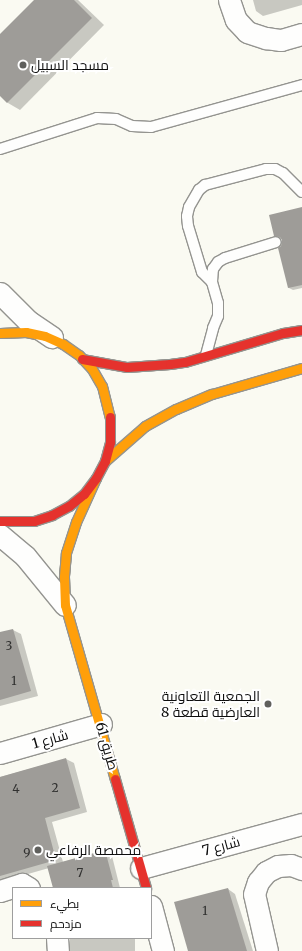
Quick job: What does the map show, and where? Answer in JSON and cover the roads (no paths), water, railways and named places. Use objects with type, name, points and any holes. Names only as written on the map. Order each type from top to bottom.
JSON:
[{"type":"street","points":[[230,0],[236,20],[247,32],[266,38],[281,40],[302,34]]},
{"type":"street","points":[[0,293],[28,321],[82,358],[92,369],[102,386],[108,404],[111,423],[110,442],[105,461],[96,478],[84,494],[69,506],[52,515],[34,521],[0,521]]},
{"type":"street","points":[[82,358],[128,367],[185,362],[283,333],[302,330]]},
{"type":"street","points":[[0,333],[26,332],[45,336],[63,344]]},
{"type":"street","points":[[105,461],[145,426],[176,409],[212,394],[299,370]]},
{"type":"street","name":"طريق 61","points":[[96,478],[76,522],[66,553],[64,577],[66,605],[101,724],[146,887]]},
{"type":"street","name":"طريق 61","points":[[0,535],[25,556],[66,605]]},
{"type":"street","name":"شارع 1","points":[[0,753],[101,724]]},
{"type":"street","name":"شارع 7","points":[[140,868],[302,824]]},
{"type":"street","points":[[269,833],[278,866]]},
{"type":"street","points":[[267,951],[254,894],[258,882],[266,872],[278,866],[291,865],[302,869]]},
{"type":"street","points":[[13,887],[22,884],[27,887]]},
{"type":"street","points":[[0,891],[12,887]]},
{"type":"street","points":[[152,910],[163,951]]},
{"type":"street","points":[[57,939],[58,951]]},
{"type":"lane","points":[[0,149],[97,118],[116,119],[137,127],[150,127],[302,85]]},
{"type":"lane","points":[[212,282],[206,278],[200,265],[188,221],[189,207],[199,190],[205,186],[266,169],[275,169],[283,173],[302,192]]},
{"type":"lane","points":[[206,356],[213,328],[218,316],[218,303],[212,282],[213,269],[218,262],[231,256],[276,242]]},
{"type":"place","name":"مسجد السبيل","points":[[23,65]]},
{"type":"place","name":"الجمعية التعاونية العارضية قطعة 8","points":[[268,704]]},
{"type":"place","name":"محمصة الرفاعي","points":[[38,850]]}]
